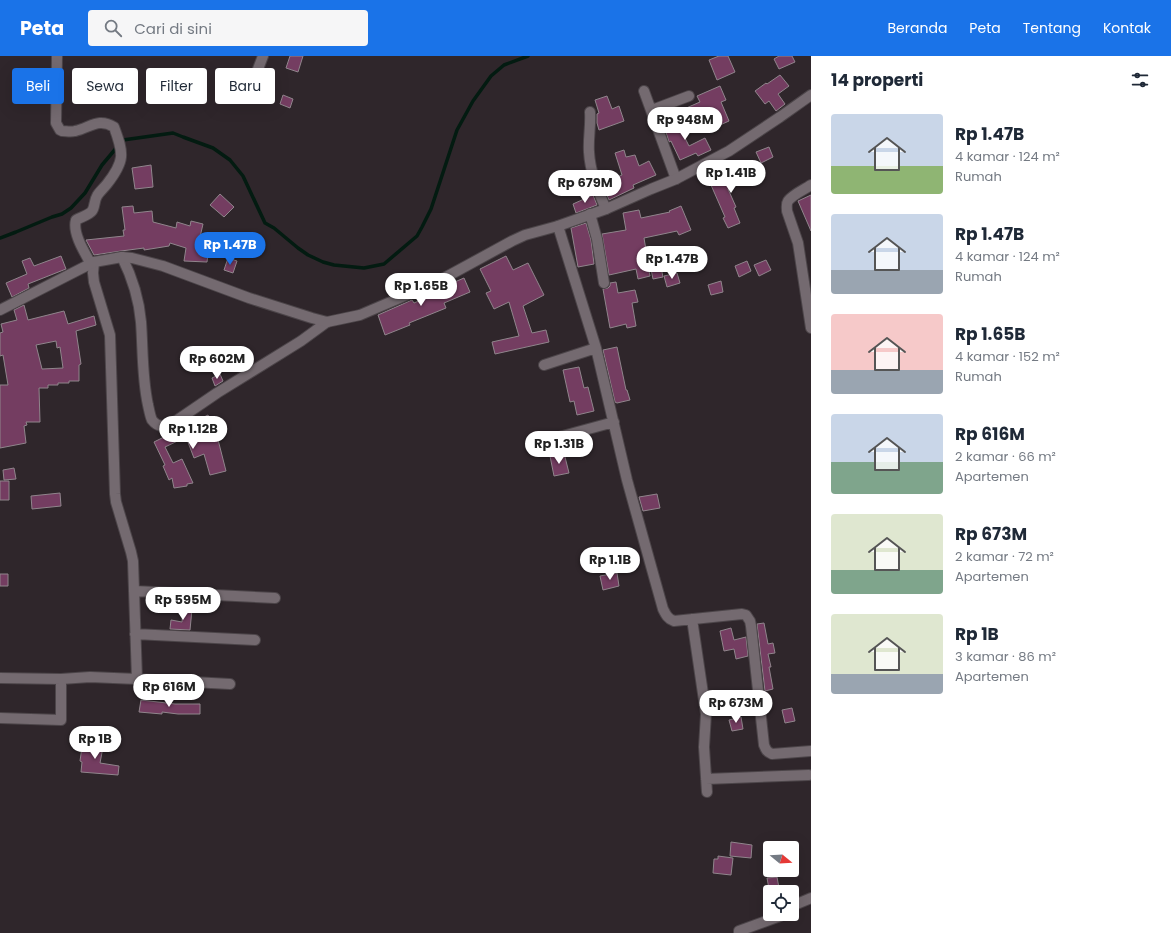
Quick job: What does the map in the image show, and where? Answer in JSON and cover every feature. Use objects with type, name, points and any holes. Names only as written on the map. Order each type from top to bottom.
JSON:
[{"type":"street","points":[[58,56],[56,123],[60,130],[68,132],[75,131],[105,122],[114,127],[119,141],[121,154],[119,166],[97,196],[93,210],[91,213],[76,220],[75,228],[78,237],[92,263],[94,282],[110,335],[115,494],[131,552],[134,573],[137,679]]},
{"type":"street","points":[[259,68],[263,56]]},
{"type":"street","points":[[644,91],[676,179]]},
{"type":"street","points":[[122,257],[130,273],[138,303],[141,320],[145,392],[151,419],[159,426],[168,426],[217,393],[301,341],[327,322],[360,314],[435,283],[512,240],[606,209],[676,179],[729,152],[811,95]]},
{"type":"street","points":[[652,110],[689,96]]},
{"type":"street","points":[[590,112],[590,162],[598,191],[606,209]]},
{"type":"street","points":[[811,185],[791,198],[788,201],[787,206],[787,211],[798,243],[811,328]]},
{"type":"street","points":[[590,214],[597,239],[604,283]]},
{"type":"street","points":[[558,226],[596,348],[627,480],[663,610],[670,619],[674,621],[742,614],[746,615],[751,626],[764,745],[766,751],[772,754],[811,751]]},
{"type":"street","points":[[0,310],[92,263],[122,257],[163,266],[249,298],[327,322]]},
{"type":"street","points":[[544,365],[596,348]]},
{"type":"street","points":[[559,437],[614,422]]},
{"type":"street","points":[[134,591],[275,598]]},
{"type":"street","points":[[692,619],[706,714],[704,746],[707,792]]},
{"type":"street","points":[[136,634],[255,640]]},
{"type":"street","points":[[0,678],[61,679],[90,677],[230,684]]},
{"type":"street","points":[[0,718],[61,724],[61,679]]},
{"type":"street","points":[[706,779],[809,775]]},
{"type":"street","points":[[799,903],[811,898]]},
{"type":"street","points":[[739,933],[739,931],[766,921]]},
{"type":"building","points":[[290,56],[303,56],[298,72],[286,68]]},
{"type":"building","points":[[719,56],[728,56],[735,72],[717,80],[709,60]]},
{"type":"building","points":[[779,56],[792,56],[795,62],[779,69],[774,59]]},
{"type":"building","points":[[780,75],[789,86],[778,94],[785,104],[776,111],[769,101],[765,104],[755,91]]},
{"type":"building","points":[[720,86],[726,100],[721,102],[729,121],[711,129],[706,116],[690,123],[684,109],[700,102],[697,96]]},
{"type":"building","points":[[283,95],[293,99],[290,108],[280,104]]},
{"type":"building","points":[[607,96],[612,109],[619,106],[624,121],[599,130],[597,114],[599,113],[595,100]]},
{"type":"building","points":[[685,117],[689,126],[681,130],[689,146],[705,138],[711,150],[698,156],[696,153],[680,160],[671,141],[669,142],[665,129],[670,126],[669,124]]},
{"type":"building","points":[[769,147],[773,157],[761,163],[756,152]]},
{"type":"building","points":[[624,150],[626,157],[635,155],[639,166],[649,161],[656,175],[633,185],[634,188],[609,200],[603,186],[622,175],[615,153]]},
{"type":"building","points":[[151,165],[153,187],[135,189],[132,168]]},
{"type":"building","points":[[751,166],[756,176],[728,189],[736,207],[734,208],[740,223],[728,228],[723,218],[725,217],[711,185]]},
{"type":"building","points":[[220,194],[234,207],[224,217],[210,205]]},
{"type":"building","points":[[593,195],[597,205],[576,213],[573,204]]},
{"type":"building","points":[[811,195],[811,231],[798,201]]},
{"type":"building","points":[[133,206],[134,213],[152,211],[153,222],[176,228],[177,222],[190,226],[191,221],[203,224],[198,246],[209,247],[207,262],[184,261],[186,248],[170,243],[169,246],[144,250],[144,248],[94,255],[86,240],[124,236],[123,230],[125,230],[122,207]]},
{"type":"building","points":[[681,206],[691,230],[679,235],[677,231],[644,238],[650,276],[638,279],[636,269],[609,275],[602,234],[626,230],[623,213],[639,210],[641,218],[670,212],[669,211]]},
{"type":"building","points":[[586,223],[591,240],[594,264],[578,267],[571,228]]},
{"type":"building","points":[[61,256],[66,269],[28,284],[29,288],[12,297],[6,283],[27,274],[22,261],[30,258],[34,266]]},
{"type":"building","points":[[506,256],[513,270],[528,263],[544,295],[523,306],[532,333],[546,330],[549,342],[495,354],[492,342],[519,336],[509,302],[494,309],[486,293],[491,291],[480,269]]},
{"type":"building","points":[[228,258],[237,261],[233,273],[224,270]]},
{"type":"building","points":[[766,260],[771,270],[759,276],[754,265]]},
{"type":"building","points":[[747,261],[751,271],[739,277],[735,266]]},
{"type":"building","points":[[661,267],[663,277],[653,279],[651,269]]},
{"type":"building","points":[[677,273],[680,283],[667,287],[664,276]]},
{"type":"building","points":[[464,278],[470,292],[444,303],[446,308],[409,323],[410,325],[385,335],[378,315],[412,300],[414,303],[430,296],[429,293]]},
{"type":"building","points":[[721,281],[723,292],[711,295],[708,285]]},
{"type":"building","points":[[616,282],[618,293],[635,290],[638,302],[632,303],[636,326],[627,328],[626,324],[610,328],[603,289],[608,288],[610,283]]},
{"type":"building","points":[[24,305],[28,320],[64,311],[68,324],[94,316],[96,325],[76,331],[81,364],[79,365],[79,381],[69,381],[69,383],[48,385],[48,388],[39,388],[40,422],[26,422],[27,425],[24,426],[26,443],[0,448],[0,385],[8,385],[3,355],[0,356],[0,333],[3,332],[1,324],[17,320],[14,310]],"holes":[[[56,341],[57,348],[60,347],[63,368],[42,369],[36,345]]]},
{"type":"building","points":[[617,347],[626,390],[630,400],[617,403],[615,402],[603,350]]},
{"type":"building","points":[[579,367],[584,388],[588,387],[594,411],[577,415],[574,401],[570,402],[563,370]]},
{"type":"building","points":[[220,374],[223,381],[215,386],[212,378]]},
{"type":"building","points":[[208,415],[215,428],[226,471],[210,475],[204,454],[194,458],[186,437],[165,447],[173,463],[182,459],[193,483],[187,484],[187,486],[174,488],[172,478],[169,480],[163,466],[165,465],[154,442]]},
{"type":"building","points":[[564,453],[569,473],[554,476],[550,456]]},
{"type":"building","points":[[14,468],[16,479],[4,480],[3,470]]},
{"type":"building","points":[[0,481],[9,481],[9,500],[0,500]]},
{"type":"building","points":[[60,493],[61,506],[32,509],[31,496]]},
{"type":"building","points":[[657,494],[660,508],[643,511],[639,497]]},
{"type":"building","points":[[617,573],[619,586],[603,590],[600,576]]},
{"type":"building","points":[[0,574],[8,574],[8,586],[0,586]]},
{"type":"building","points":[[183,608],[192,609],[190,630],[170,629],[171,620],[182,622]]},
{"type":"building","points":[[764,623],[768,644],[773,643],[775,653],[768,654],[773,689],[765,691],[757,624]]},
{"type":"building","points":[[731,628],[734,640],[746,637],[748,656],[736,659],[734,649],[724,651],[720,631]]},
{"type":"building","points":[[141,700],[175,704],[200,704],[200,714],[162,712],[162,714],[139,712]]},
{"type":"building","points":[[792,708],[795,721],[785,723],[782,710]]},
{"type":"building","points":[[741,717],[743,729],[732,731],[729,720]]},
{"type":"building","points":[[83,740],[99,742],[98,746],[103,747],[100,763],[119,766],[118,775],[81,772],[82,762],[80,761]]},
{"type":"building","points":[[731,842],[752,845],[751,858],[730,856]]},
{"type":"building","points":[[718,856],[733,858],[731,875],[713,873],[714,859],[718,859]]},
{"type":"building","points":[[777,877],[778,885],[768,885],[767,878]]},
{"type":"waterway","points":[[0,238],[62,214],[71,208],[85,193],[102,165],[123,140],[173,133],[213,148],[230,160],[243,176],[265,223],[274,228],[308,255],[334,265],[364,268],[384,264],[417,236],[422,227],[431,209],[457,130],[473,101],[491,76],[504,65],[528,56]]}]
